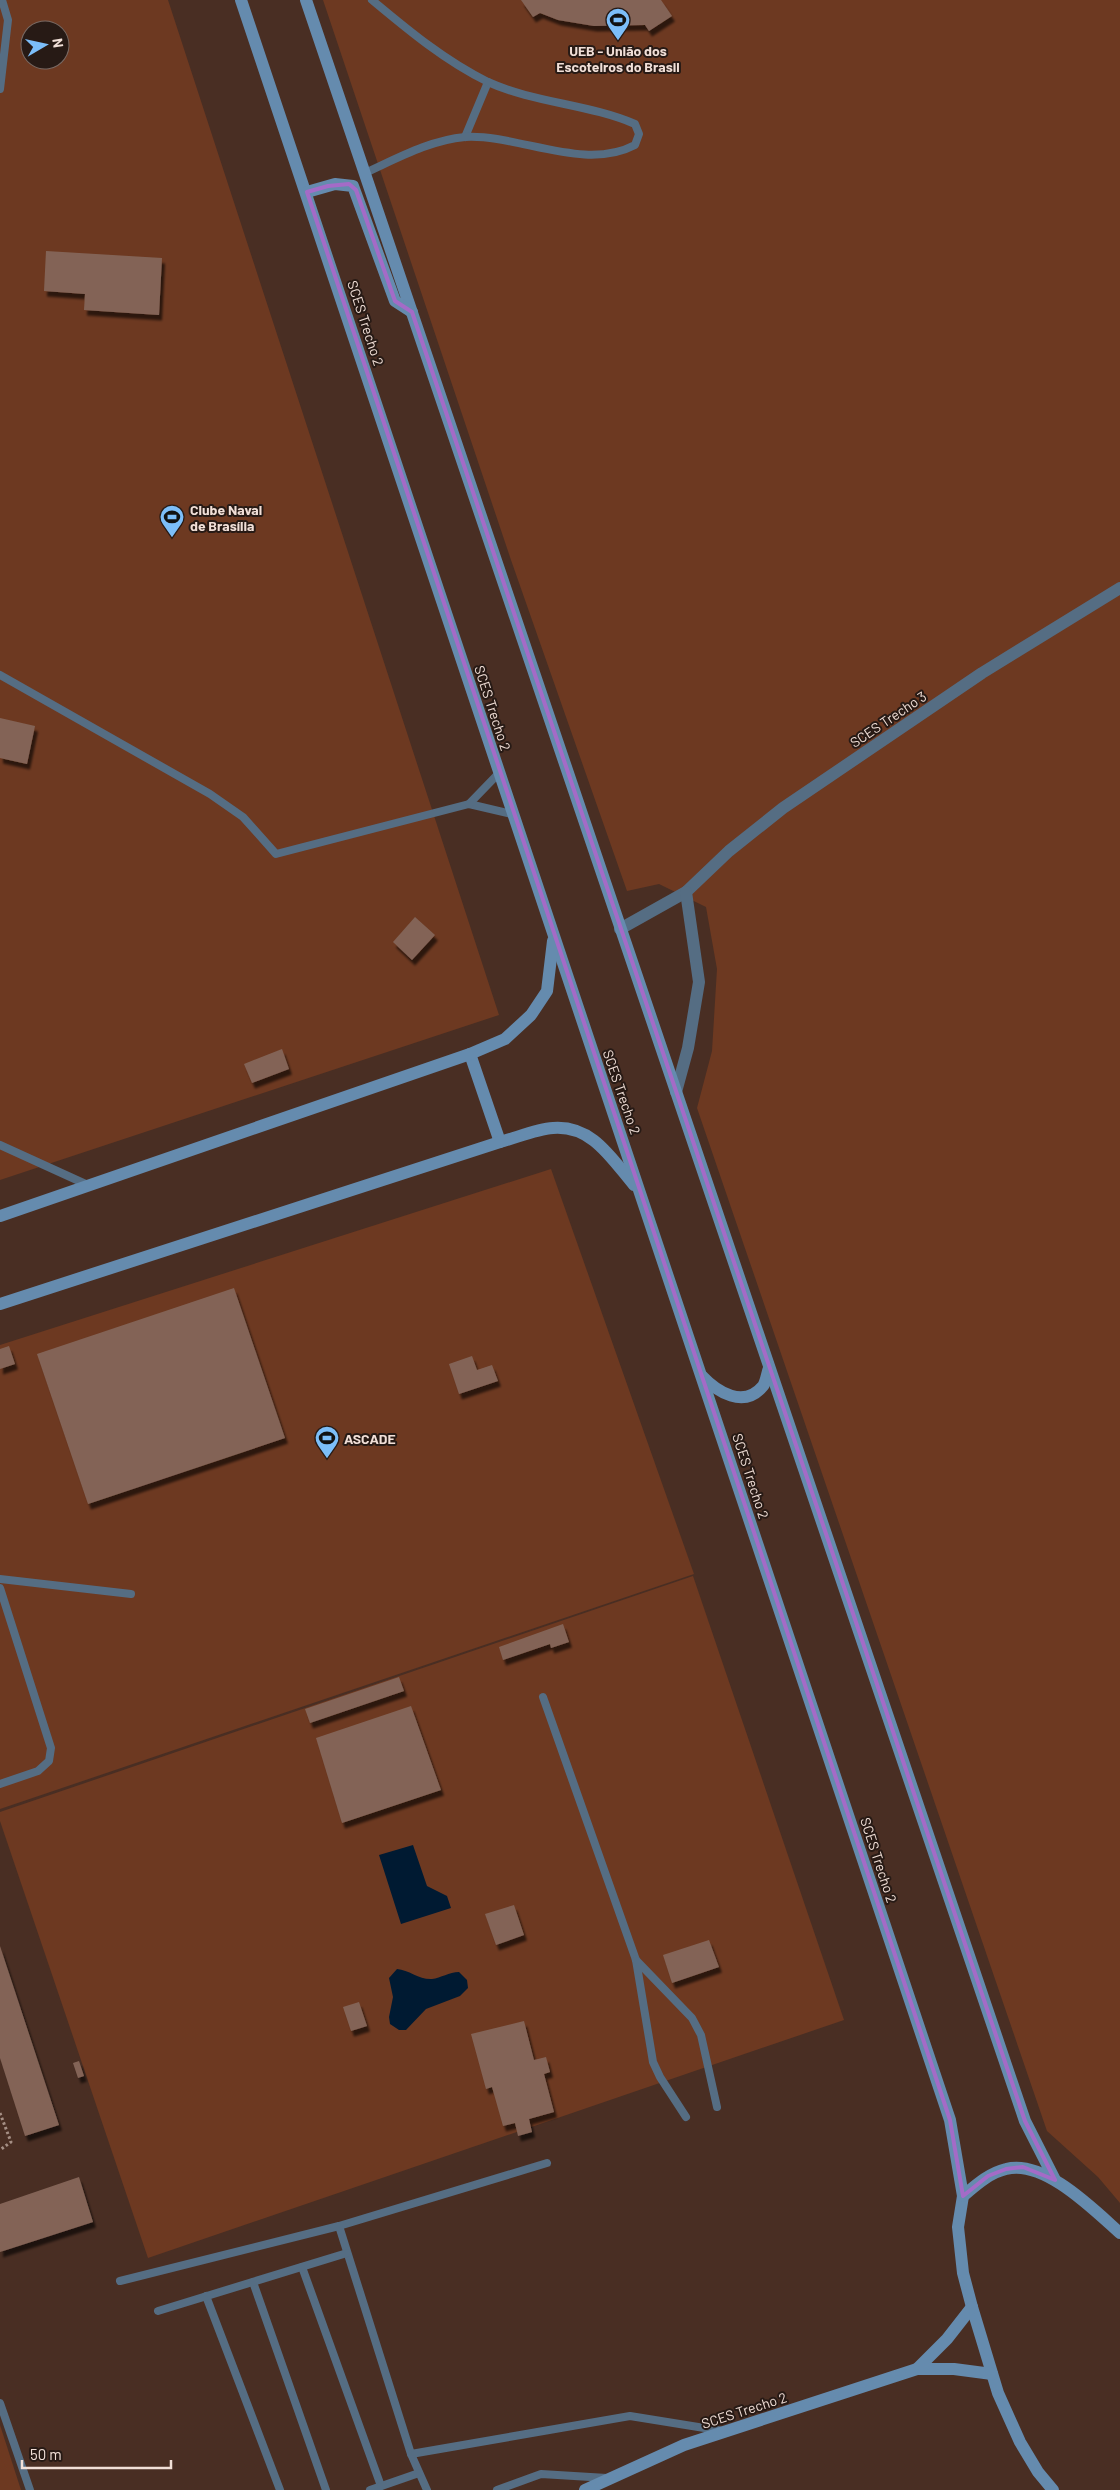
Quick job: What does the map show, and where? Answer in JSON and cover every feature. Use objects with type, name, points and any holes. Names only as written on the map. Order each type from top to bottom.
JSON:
[{"type":"main road","name":"SCES Trecho 2","points":[[241,0],[307,192],[512,814],[950,2120],[963,2196],[958,2227],[962,2272],[992,2374],[1020,2442],[1038,2472],[1053,2490]]},
{"type":"main road","points":[[306,0],[1025,2121],[1055,2180]]},
{"type":"main road","points":[[307,192],[335,184],[349,184],[353,186],[395,301],[412,312]]},
{"type":"main road","points":[[0,1216],[334,1099],[470,1054],[505,1039],[531,1016],[547,991],[554,937]]},
{"type":"main road","points":[[470,1054],[500,1142]]},
{"type":"main road","points":[[0,1304],[500,1142],[552,1128],[582,1131],[599,1143],[640,1193]]},
{"type":"main road","points":[[701,1374],[712,1386],[726,1395],[738,1397],[752,1394],[763,1386],[769,1368]]},
{"type":"main road","points":[[963,2196],[988,2176],[1006,2169],[1023,2167],[1055,2180],[1120,2232]]},
{"type":"main road","name":"SCES Trecho 2","points":[[917,2369],[947,2339],[972,2307]]},
{"type":"main road","name":"SCES Trecho 2","points":[[586,2490],[684,2445],[917,2369],[954,2369],[992,2374]]},
{"type":"street","name":"SCES Trecho 3","points":[[620,929],[686,892],[729,851],[783,808],[982,673],[1120,588]]},
{"type":"street","points":[[676,1092],[688,1048],[700,982],[686,892]]},
{"type":"lane","points":[[0,89],[8,20],[2,0]]},
{"type":"lane","points":[[365,173],[423,147],[465,137],[507,141],[556,151],[592,154],[622,151],[634,145],[639,134],[635,124],[619,117],[562,105],[488,82],[428,45],[372,0]]},
{"type":"lane","points":[[465,137],[488,82]]},
{"type":"lane","points":[[0,675],[210,794],[243,817],[276,854],[470,804],[512,814]]},
{"type":"lane","points":[[470,804],[499,773]]},
{"type":"lane","points":[[2,1149],[90,1186]]},
{"type":"lane","points":[[0,1579],[131,1594]]},
{"type":"lane","points":[[0,1588],[50,1748],[49,1761],[38,1771],[0,1784]]},
{"type":"lane","points":[[543,1697],[636,1960],[653,2062],[660,2077],[686,2117]]},
{"type":"lane","points":[[636,1960],[692,2018],[700,2035],[717,2107]]},
{"type":"lane","points":[[120,2280],[339,2226],[547,2163]]},
{"type":"lane","points":[[339,2226],[411,2454],[427,2490]]},
{"type":"lane","points":[[158,2311],[347,2253]]},
{"type":"lane","points":[[302,2266],[381,2486]]},
{"type":"lane","points":[[253,2282],[326,2490]]},
{"type":"lane","points":[[206,2296],[280,2490]]},
{"type":"lane","points":[[0,2403],[30,2490]]},
{"type":"lane","points":[[411,2454],[630,2416],[727,2431]]},
{"type":"lane","points":[[370,2490],[419,2473]]},
{"type":"lane","points":[[497,2490],[541,2474],[611,2478]]},
{"type":"path","points":[[0,2113],[11,2142],[0,2150]]},
{"type":"highlighted area","points":[[349,184],[356,190],[395,301],[412,312],[1025,2121],[1055,2180],[1023,2167],[1006,2169],[988,2176],[963,2196],[950,2120],[307,192],[328,186]]},
{"type":"shaded area","name":"Clube Naval de Brasília","points":[[0,0],[168,0],[499,1015],[0,1180]]},
{"type":"shaded area","points":[[323,0],[1120,0],[1120,2203],[1098,2177],[1047,2131],[697,1108],[712,1051],[717,969],[706,907],[659,884],[627,891],[511,560]]},
{"type":"shaded area","name":"ASCADE","points":[[551,1169],[694,1574],[0,1809],[0,1345]]},
{"type":"shaded area","points":[[693,1576],[844,2020],[148,2258],[0,1821],[0,1812]]},
{"type":"shaded area","points":[[0,2425],[21,2490],[0,2490]]},
{"type":"water","points":[[413,1845],[427,1886],[447,1896],[451,1908],[401,1924],[379,1855]]},
{"type":"water","points":[[397,1969],[428,1979],[459,1972],[467,1980],[468,1988],[460,1996],[426,2009],[406,2030],[399,2030],[390,2024],[389,2017],[393,1997],[389,1978]]},
{"type":"building","points":[[521,0],[661,0],[672,16],[649,31],[645,25],[594,26],[558,20],[540,13],[533,17]]},
{"type":"building","points":[[46,251],[162,258],[159,315],[84,310],[85,294],[44,291]]},
{"type":"building","points":[[0,718],[35,726],[27,764],[0,758]]},
{"type":"building","points":[[415,917],[435,935],[412,960],[393,942]]},
{"type":"building","points":[[282,1049],[289,1069],[252,1083],[244,1064]]},
{"type":"building","points":[[234,1288],[285,1438],[88,1504],[37,1354]]},
{"type":"building","points":[[9,1346],[15,1364],[0,1369],[0,1349]]},
{"type":"building","points":[[472,1356],[477,1370],[492,1365],[498,1381],[459,1394],[449,1364]]},
{"type":"building","points":[[563,1624],[569,1642],[551,1648],[550,1644],[503,1660],[499,1647]]},
{"type":"building","points":[[399,1677],[404,1691],[310,1723],[305,1709]]},
{"type":"building","points":[[411,1706],[441,1790],[342,1823],[316,1738]]},
{"type":"building","points":[[514,1905],[524,1935],[496,1945],[485,1914]]},
{"type":"building","points":[[709,1940],[719,1967],[672,1983],[663,1955]]},
{"type":"building","points":[[0,1946],[59,2125],[25,2136],[0,2058]]},
{"type":"building","points":[[359,2002],[367,2026],[351,2031],[343,2007]]},
{"type":"building","points":[[524,2021],[534,2060],[546,2057],[550,2072],[544,2074],[554,2112],[529,2119],[532,2132],[518,2136],[515,2123],[503,2126],[492,2087],[486,2089],[471,2034]]},
{"type":"building","points":[[79,2061],[84,2076],[78,2078],[73,2063]]},
{"type":"building","points":[[79,2177],[93,2222],[0,2252],[0,2204]]},
{"type":"place","name":"UEB - União dos Escoteiros do Brasil","points":[[618,41]]},
{"type":"place","name":"Clube Naval de Brasília","points":[[172,538]]},
{"type":"place","name":"ASCADE","points":[[327,1459]]}]
